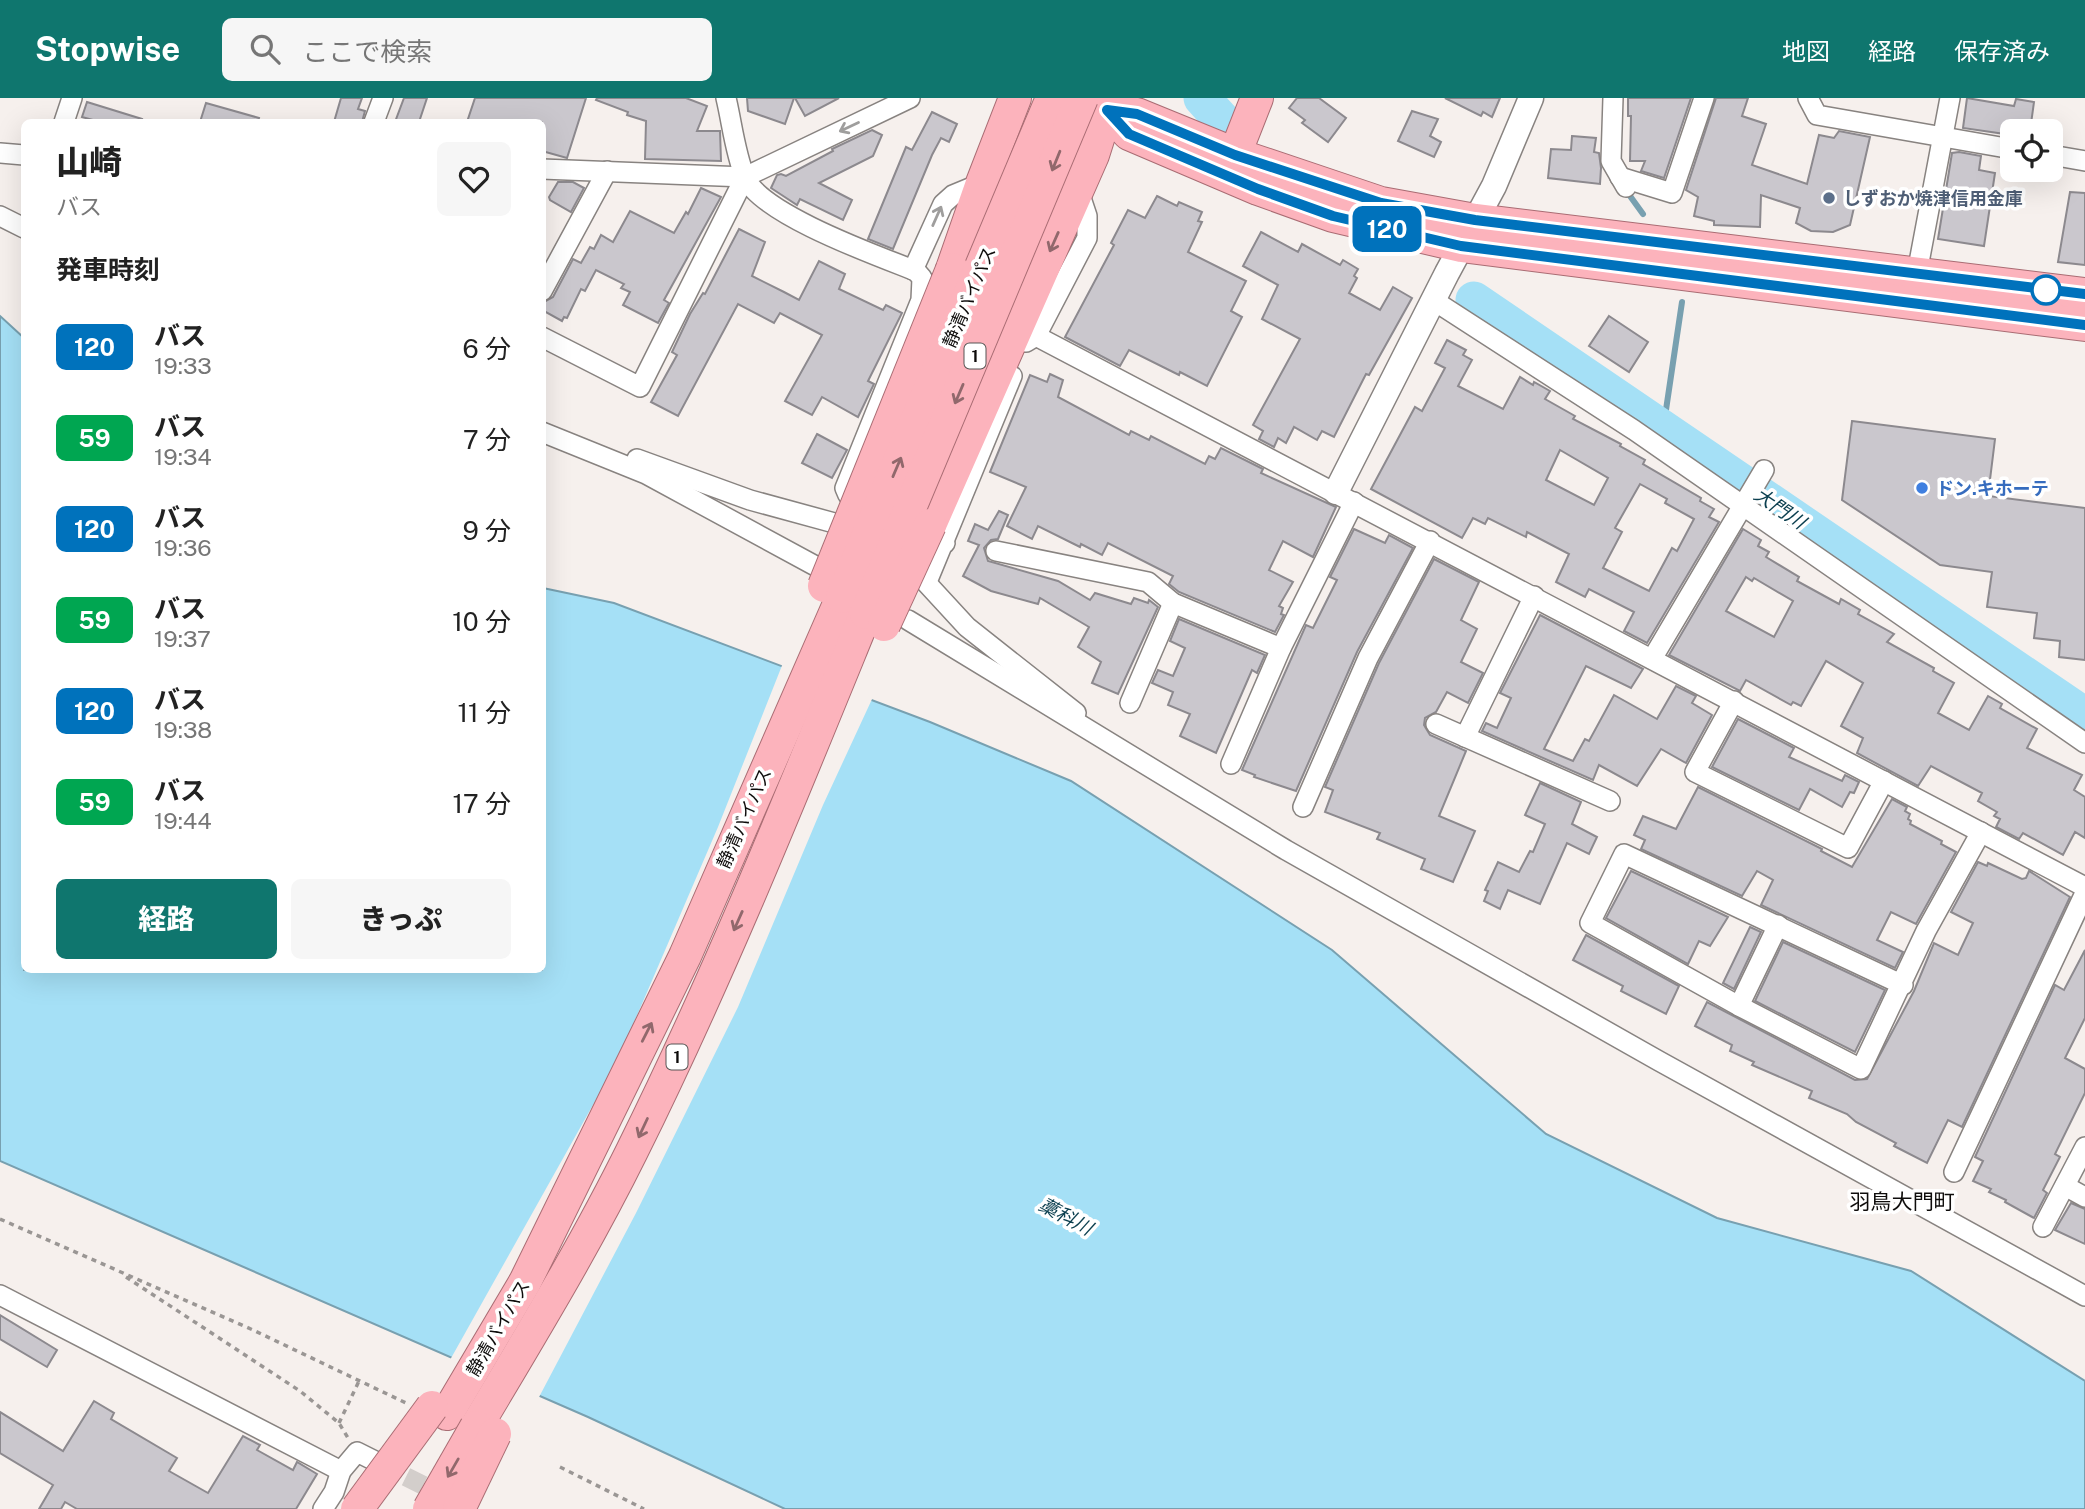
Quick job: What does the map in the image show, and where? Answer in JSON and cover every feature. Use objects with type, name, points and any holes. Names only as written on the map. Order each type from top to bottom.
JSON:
[{"type":"highway","name":"1","points":[[736,835],[783,694],[836,553],[952,269],[1016,98]]},
{"type":"highway","name":"静清バイパス","points":[[381,1509],[447,1414],[525,1282],[685,956],[842,597],[1052,98]]},
{"type":"highway","points":[[1235,155],[1257,98]]},
{"type":"highway","name":"1","points":[[766,859],[884,625],[1093,155],[1094,101]]},
{"type":"highway","name":"静清バイパス","points":[[429,1509],[580,1251],[632,1151],[766,859],[1094,101]]},
{"type":"highway","points":[[1094,101],[1137,114],[1235,155],[1468,233],[1917,273],[2085,294]]},
{"type":"highway","points":[[1094,101],[1129,134],[1258,189],[1333,216],[1468,233],[2085,325]]},
{"type":"highway","name":"1","points":[[357,1509],[432,1407],[551,1225]]},
{"type":"highway","name":"1","points":[[459,1509],[580,1251]]},
{"type":"street","points":[[65,119],[72,98]]},
{"type":"street","points":[[375,119],[383,98]]},
{"type":"street","points":[[726,98],[745,177],[757,195],[859,250],[913,270],[922,278],[921,300],[845,488],[848,495],[945,543]]},
{"type":"street","points":[[546,169],[745,177],[911,98]]},
{"type":"street","points":[[1231,764],[1433,300],[1494,186],[1531,98]]},
{"type":"street","points":[[1613,98],[1611,161],[1623,182],[1672,193],[1704,98]]},
{"type":"street","points":[[1808,98],[1818,115],[2000,147]]},
{"type":"street","points":[[1917,273],[1950,98]]},
{"type":"street","points":[[0,153],[21,155]]},
{"type":"street","points":[[2063,157],[2085,161]]},
{"type":"street","points":[[546,284],[607,171]]},
{"type":"street","points":[[546,339],[640,387],[745,177]]},
{"type":"street","points":[[913,270],[943,204],[953,195],[982,183]]},
{"type":"street","points":[[1078,188],[1087,216],[1087,238],[1036,336],[1026,340],[945,543],[923,579],[967,627],[1066,704],[1114,747]]},
{"type":"street","points":[[0,216],[21,226]]},
{"type":"street","points":[[1433,300],[1634,430],[2085,743]]},
{"type":"street","points":[[1036,336],[2085,887]]},
{"type":"street","points":[[546,433],[646,474],[834,576]]},
{"type":"street","points":[[575,443],[622,454],[750,500],[838,524]]},
{"type":"street","points":[[1653,659],[1764,470]]},
{"type":"street","points":[[1303,807],[1368,658],[1430,541]]},
{"type":"street","points":[[996,551],[1148,582],[1173,603],[1281,648]]},
{"type":"street","points":[[1465,737],[1534,596]]},
{"type":"street","points":[[1130,703],[1173,603]]},
{"type":"street","points":[[908,620],[1286,850],[1659,1061],[2085,1296]]},
{"type":"street","points":[[1734,701],[1695,772],[1847,848],[1884,781]]},
{"type":"street","points":[[1436,724],[1610,801]]},
{"type":"street","points":[[1903,985],[1623,854],[1590,923],[1739,1006],[1861,1069],[1903,985],[1926,931],[1980,832]]},
{"type":"street","points":[[1954,1172],[2085,893]]},
{"type":"street","points":[[1739,1006],[1778,925]]},
{"type":"street","points":[[2043,1227],[2085,1147]]},
{"type":"street","points":[[2065,1186],[2085,1197]]},
{"type":"street","points":[[0,1295],[341,1471]]},
{"type":"street","points":[[323,1509],[334,1492],[341,1471],[357,1452],[379,1463]]},
{"type":"path","points":[[0,1219],[253,1329],[414,1408]]},
{"type":"path","points":[[118,1271],[300,1391],[339,1423],[357,1452]]},
{"type":"path","points":[[339,1423],[359,1381]]},
{"type":"path","points":[[560,1466],[644,1509]]},
{"type":"water","name":"藁科川","points":[[0,316],[21,335],[21,973],[546,973],[546,589],[614,603],[930,722],[1071,781],[1332,950],[1546,1134],[1717,1218],[1911,1271],[2085,1381],[2085,1509],[785,1509],[588,1417],[0,1161]]},
{"type":"pier","points":[[783,663],[873,697],[823,805],[738,1007],[636,1213],[538,1399],[450,1360],[617,1062],[718,827]]},
{"type":"building","points":[[341,98],[362,98],[358,109],[365,111],[363,119],[335,119]]},
{"type":"building","points":[[404,98],[427,98],[420,119],[396,119]]},
{"type":"building","points":[[475,98],[586,98],[567,158],[546,152],[546,119],[468,119]]},
{"type":"building","points":[[686,98],[707,106],[697,131],[720,131],[721,161],[645,159],[646,121],[627,115],[628,112],[596,100]]},
{"type":"building","points":[[747,98],[794,98],[785,124],[748,111]]},
{"type":"building","points":[[795,98],[839,98],[805,116]]},
{"type":"building","points":[[1297,98],[1319,98],[1346,118],[1328,142],[1302,123],[1305,120],[1289,108]]},
{"type":"building","points":[[1445,98],[1500,98],[1492,117],[1483,112],[1481,116]]},
{"type":"building","points":[[1628,98],[1691,98],[1664,178],[1641,171],[1645,161],[1630,161],[1631,116],[1628,116]]},
{"type":"building","points":[[1716,98],[1748,98],[1742,116],[1766,124],[1752,165],[1807,184],[1819,135],[1834,138],[1839,131],[1870,137],[1850,225],[1833,232],[1811,231],[1796,223],[1800,208],[1761,195],[1760,227],[1714,225],[1714,221],[1694,216],[1698,197],[1686,190]]},
{"type":"building","points":[[1967,98],[2014,106],[2016,99],[2034,102],[2032,119],[2000,119],[2000,133],[1963,128]]},
{"type":"building","points":[[87,102],[142,119],[89,119],[82,117]]},
{"type":"building","points":[[206,103],[259,118],[259,119],[201,119]]},
{"type":"building","points":[[1412,111],[1438,119],[1430,136],[1441,142],[1434,157],[1398,141]]},
{"type":"building","points":[[932,112],[957,124],[949,142],[941,138],[932,155],[893,249],[868,239],[906,147],[912,150]]},
{"type":"building","points":[[872,130],[882,135],[873,156],[819,183],[852,200],[843,220],[800,199],[797,205],[771,188],[777,175],[786,176],[833,151],[832,149]]},
{"type":"building","points":[[1572,136],[1596,138],[1594,152],[1599,153],[1600,184],[1548,178],[1551,149],[1571,150]]},
{"type":"building","points":[[1952,153],[1981,156],[1979,170],[1995,173],[1984,246],[1938,239]]},
{"type":"building","points":[[558,182],[573,182],[584,188],[571,212],[550,200],[549,197]]},
{"type":"building","points":[[701,188],[721,197],[664,300],[669,303],[658,323],[623,305],[630,292],[621,288],[624,284],[596,270],[585,291],[581,289],[567,318],[564,317],[562,321],[546,312],[546,301],[553,297],[573,259],[581,263],[590,247],[594,249],[601,235],[613,242],[630,211],[674,233],[686,212],[688,214]]},
{"type":"building","points":[[2070,192],[2085,193],[2085,265],[2058,262]]},
{"type":"building","points":[[1157,196],[1177,206],[1179,202],[1202,212],[1198,221],[1202,222],[1188,252],[1246,281],[1231,311],[1242,317],[1207,386],[1129,350],[1120,366],[1065,337],[1114,245],[1111,243],[1128,210],[1145,218]]},
{"type":"building","points":[[739,229],[765,242],[752,276],[799,300],[819,261],[845,274],[839,289],[883,310],[886,305],[902,313],[868,381],[874,384],[858,417],[822,397],[812,415],[785,401],[822,335],[780,313],[774,323],[738,304],[678,416],[651,402],[677,355],[672,352],[690,314],[703,293],[705,294]]},
{"type":"building","points":[[1261,232],[1298,252],[1302,244],[1340,265],[1343,260],[1358,269],[1354,276],[1357,278],[1349,293],[1380,310],[1393,287],[1412,298],[1369,375],[1366,374],[1334,437],[1322,431],[1317,440],[1294,427],[1286,443],[1278,438],[1274,447],[1259,439],[1263,431],[1253,425],[1300,339],[1262,319],[1278,285],[1243,266]]},
{"type":"building","points":[[1609,316],[1648,342],[1629,372],[1589,346]]},
{"type":"building","points":[[1447,340],[1466,350],[1463,355],[1472,360],[1458,386],[1503,409],[1520,377],[1533,385],[1534,382],[1550,391],[1545,399],[1575,416],[1573,419],[1621,444],[1620,446],[1645,460],[1643,464],[1701,498],[1700,501],[1714,509],[1709,517],[1719,522],[1647,643],[1624,631],[1634,612],[1589,589],[1585,597],[1556,582],[1569,554],[1527,532],[1526,537],[1488,518],[1485,524],[1473,518],[1462,538],[1371,489],[1415,407],[1422,411],[1445,368],[1435,363]],"holes":[[[1560,450],[1608,478],[1594,505],[1546,480]],[[1640,484],[1667,499],[1665,503],[1694,519],[1677,551],[1672,548],[1649,591],[1603,568],[1622,532],[1615,528]]]},
{"type":"building","points":[[1050,374],[1063,380],[1058,397],[1129,435],[1131,431],[1149,440],[1151,436],[1205,464],[1209,456],[1215,459],[1221,448],[1263,469],[1261,473],[1336,507],[1313,557],[1283,541],[1269,570],[1293,582],[1279,606],[1283,608],[1281,614],[1284,615],[1275,632],[1179,592],[1169,584],[1173,576],[1108,543],[1102,555],[1038,526],[1032,539],[1007,526],[1026,487],[990,472],[1030,375],[1047,382]]},
{"type":"building","points":[[1852,421],[1995,439],[1988,496],[2085,508],[2085,660],[2059,657],[2060,641],[2034,638],[2037,613],[1987,607],[1992,572],[1940,565],[1842,500]]},
{"type":"building","points":[[817,434],[847,450],[832,478],[802,463]]},
{"type":"building","points":[[999,511],[1008,515],[998,539],[991,540],[984,548],[988,561],[1058,581],[1090,600],[1095,593],[1131,604],[1134,598],[1148,603],[1149,600],[1158,607],[1118,694],[1092,683],[1101,662],[1078,647],[1089,627],[1040,598],[1038,604],[991,591],[963,576],[979,545],[968,541],[975,524],[988,530]]},
{"type":"building","points":[[1354,529],[1385,543],[1389,535],[1413,548],[1357,652],[1296,791],[1254,777],[1255,775],[1242,770],[1306,625],[1313,628],[1337,580],[1330,577]]},
{"type":"building","points":[[1743,529],[1761,540],[1758,546],[1769,552],[1766,557],[1799,577],[1797,581],[1839,604],[1841,599],[1860,610],[1858,614],[1894,634],[1887,642],[1934,668],[1933,671],[1954,683],[1938,713],[1969,730],[1988,696],[2002,704],[2000,708],[2037,729],[2027,748],[2082,775],[2074,790],[2085,797],[2085,838],[2075,832],[2063,855],[2023,833],[2019,839],[1996,827],[2000,819],[1994,816],[1997,812],[1978,801],[1982,793],[1931,766],[1918,786],[1857,753],[1863,738],[1841,726],[1863,683],[1826,661],[1801,706],[1793,702],[1791,705],[1746,680],[1740,691],[1669,655]],"holes":[[[1746,577],[1752,581],[1754,578],[1793,601],[1774,637],[1726,611]]]},
{"type":"building","points":[[1434,559],[1479,582],[1461,620],[1477,629],[1461,662],[1483,673],[1468,703],[1447,692],[1436,712],[1425,718],[1424,725],[1430,735],[1466,751],[1439,816],[1475,831],[1453,882],[1421,869],[1425,859],[1377,839],[1380,833],[1325,812],[1333,790],[1325,787],[1379,663]]},
{"type":"building","points":[[1540,615],[1643,669],[1631,688],[1586,666],[1544,749],[1573,761],[1585,739],[1589,741],[1614,695],[1657,719],[1676,686],[1696,696],[1692,703],[1712,715],[1686,763],[1661,749],[1637,786],[1599,765],[1593,780],[1482,731],[1486,723],[1497,728],[1511,698],[1500,693]]},
{"type":"building","points":[[1179,619],[1265,655],[1257,673],[1252,670],[1216,753],[1180,736],[1190,714],[1168,705],[1173,692],[1152,683],[1158,670],[1173,676],[1185,648],[1170,641]]},
{"type":"building","points":[[1738,719],[1794,748],[1789,757],[1842,781],[1845,775],[1859,782],[1854,793],[1850,792],[1842,807],[1810,789],[1799,810],[1712,767]]},
{"type":"building","points":[[1540,783],[1581,802],[1572,824],[1597,837],[1589,854],[1567,843],[1540,904],[1508,890],[1500,909],[1484,901],[1488,891],[1485,890],[1498,862],[1519,872],[1530,851],[1533,852],[1545,824],[1525,815]]},
{"type":"building","points":[[1698,787],[1822,849],[1821,851],[1852,867],[1892,799],[1907,807],[1905,811],[1910,814],[1910,824],[1942,841],[1941,844],[1956,852],[1916,924],[1891,912],[1877,940],[1903,952],[1895,968],[1761,905],[1773,880],[1757,871],[1742,896],[1641,849],[1645,840],[1634,835],[1643,816],[1676,829]]},
{"type":"building","points":[[1978,862],[1987,866],[1988,863],[2022,879],[2026,878],[2029,871],[2070,897],[1962,1127],[1948,1120],[1927,1163],[1894,1146],[1896,1143],[1856,1122],[1847,1114],[1809,1098],[1812,1091],[1752,1065],[1754,1062],[1730,1051],[1732,1045],[1695,1026],[1707,1002],[1855,1080],[1867,1079],[1914,991],[1934,943],[1958,955],[1973,923],[1951,912]]},
{"type":"building","points":[[1631,871],[1728,917],[1710,946],[1699,941],[1688,964],[1606,918]]},
{"type":"building","points":[[1750,927],[1761,932],[1734,989],[1723,983]]},
{"type":"building","points":[[1586,935],[1679,986],[1666,1014],[1621,991],[1623,986],[1573,960]]},
{"type":"building","points":[[1783,942],[1885,990],[1855,1052],[1755,1001]]},
{"type":"building","points":[[2085,950],[2085,1018],[2065,1058],[2085,1069],[2085,1093],[2055,1154],[2060,1157],[2043,1190],[2047,1193],[2034,1218],[1989,1192],[1991,1189],[1973,1181],[1983,1161],[1975,1157],[2055,985],[2064,990]]},
{"type":"building","points":[[2071,1203],[2085,1209],[2085,1244],[2055,1230]]},
{"type":"building","points":[[0,1315],[57,1350],[47,1367],[0,1339]]},
{"type":"building","points":[[94,1401],[114,1413],[111,1419],[177,1458],[169,1471],[208,1493],[243,1436],[260,1445],[257,1450],[293,1470],[297,1462],[317,1474],[296,1509],[77,1509],[65,1502],[61,1509],[39,1509],[53,1485],[0,1453],[0,1412],[63,1451]]},
{"type":"waterway","name":"大門川","points":[[1202,98],[1221,119]]},
{"type":"waterway","points":[[1630,196],[1643,214]]},
{"type":"waterway","name":"大門川","points":[[1474,300],[2085,716]]},
{"type":"waterway","points":[[1663,430],[1682,302]]},
{"type":"tunnel","points":[[380,1464],[447,1497]]},
{"type":"bus line","name":"120","points":[[2085,294],[1475,220],[1381,203],[1235,155],[1137,114],[1107,110],[1129,134],[1258,189],[1333,216],[1461,246],[2085,325]]},
{"type":"place","name":"しずおか焼津信用金庫","points":[[1829,198]]},
{"type":"place","name":"ドン.キホーテ","points":[[1922,488]]},
{"type":"district","name":"羽鳥大門町","points":[[1902,1201]]}]
